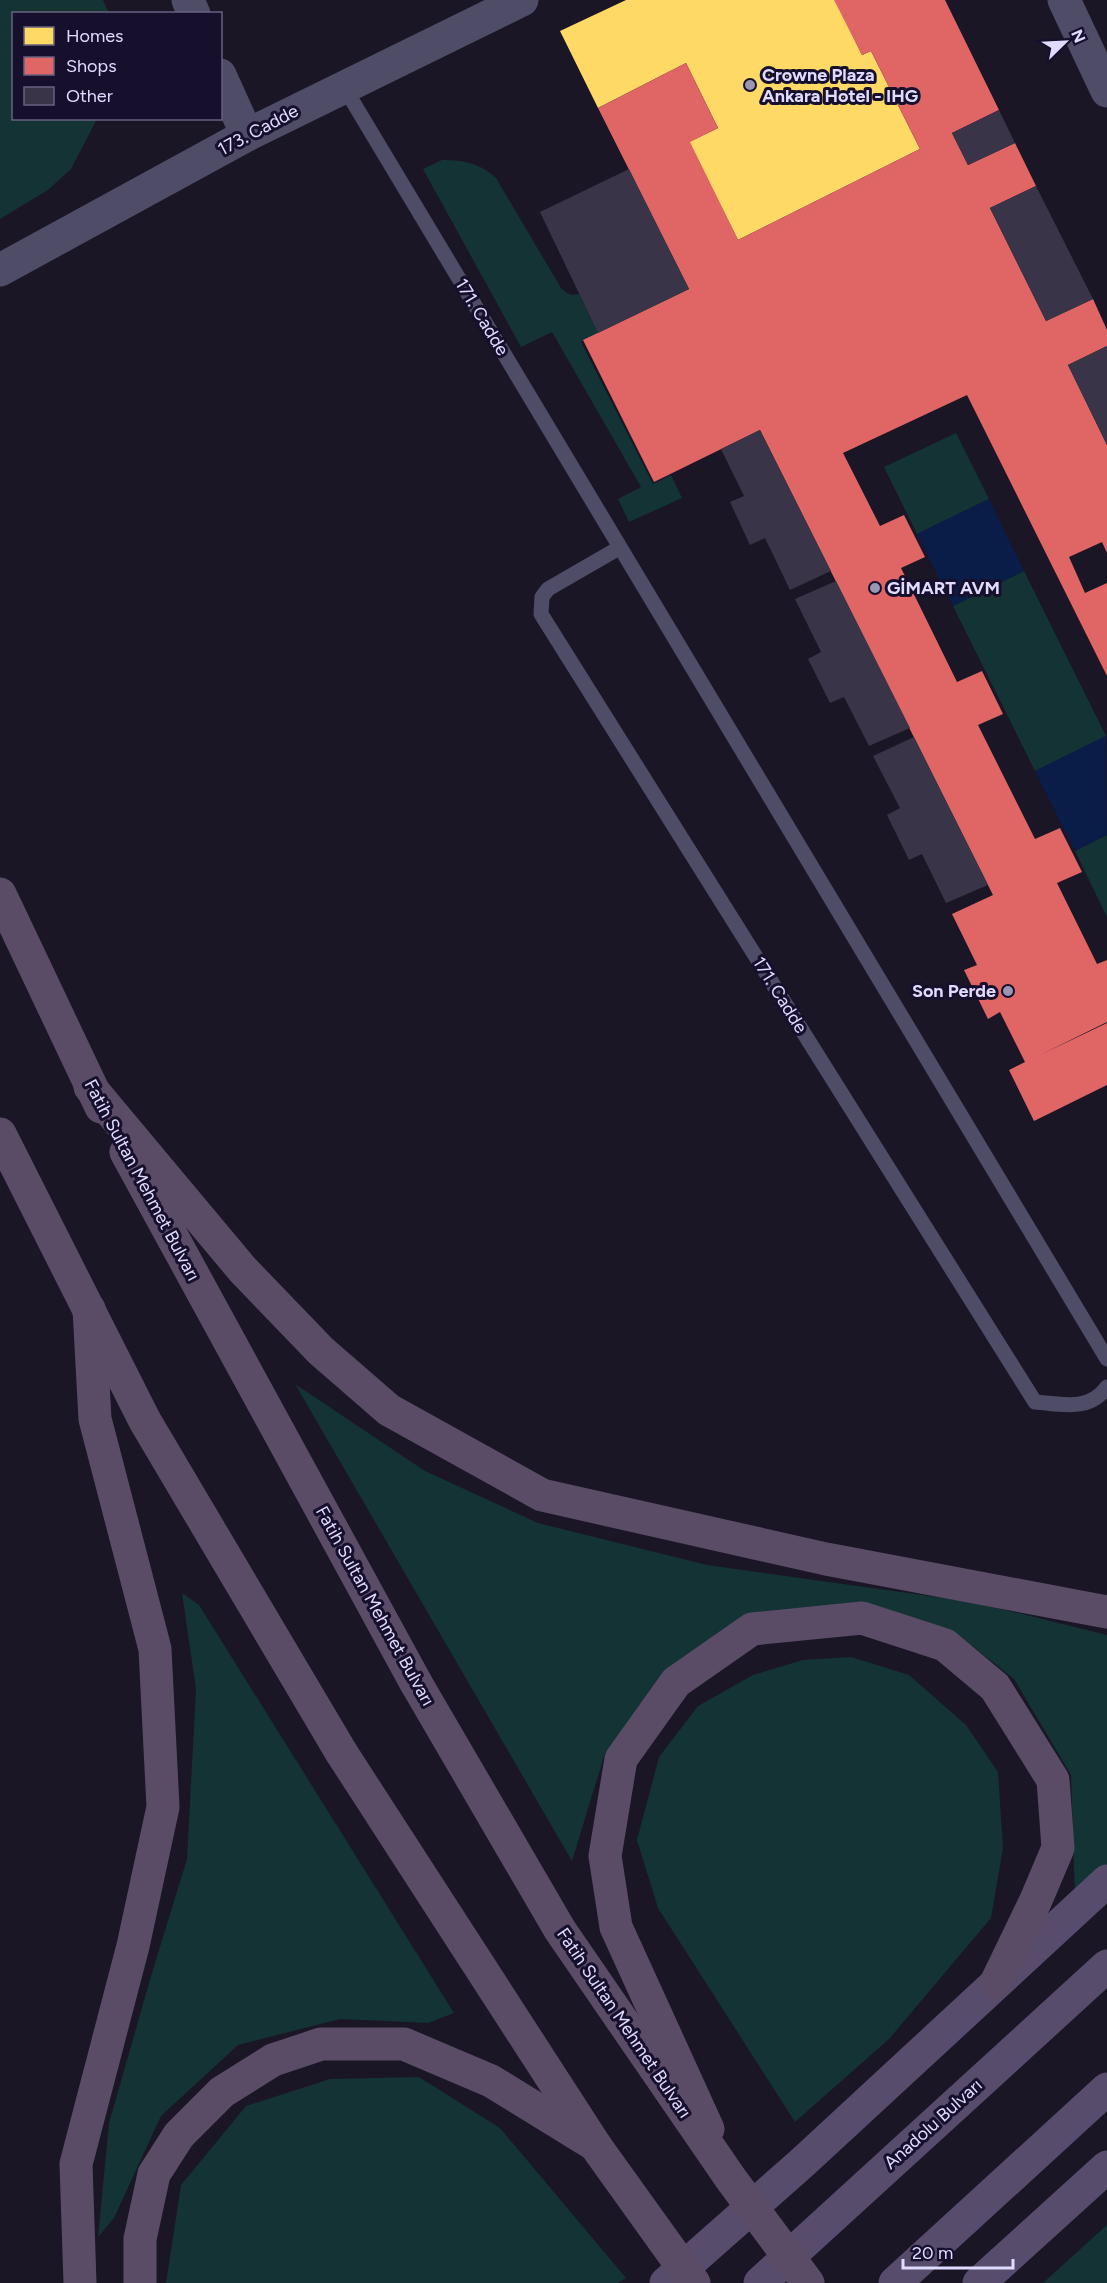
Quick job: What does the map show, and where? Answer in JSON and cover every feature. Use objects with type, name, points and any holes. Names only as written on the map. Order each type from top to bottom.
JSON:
[{"type":"highway","name":"Fatih Sultan Mehmet Bulvarı","points":[[0,894],[90,1087],[416,1683],[560,1930],[731,2180],[808,2283]]},
{"type":"highway","points":[[90,1087],[243,1270],[321,1351],[389,1410],[542,1495],[826,1559],[1107,1612]]},
{"type":"highway","points":[[0,1134],[145,1421],[341,1752],[595,2145],[694,2283]]},
{"type":"highway","points":[[80,2283],[76,2164],[133,1946],[163,1807],[155,1649],[95,1419],[89,1309]]},
{"type":"highway","points":[[731,2180],[616,1927],[605,1856],[621,1759],[676,1682],[752,1629],[862,1618],[945,1645],[996,1687],[1053,1780],[1058,1848],[996,1983]]},
{"type":"highway","points":[[140,2283],[140,2239],[154,2174],[179,2135],[222,2092],[273,2060],[321,2044],[404,2044],[491,2081],[595,2145]]},
{"type":"main road","points":[[666,2283],[803,2162],[1107,1881]]},
{"type":"main road","name":"Anadolu Bulvarı","points":[[760,2283],[1107,1966]]},
{"type":"main road","points":[[895,2283],[1107,2089]]},
{"type":"main road","points":[[980,2283],[1107,2167]]},
{"type":"street","name":"173. Cadde","points":[[0,270],[247,135],[522,0]]},
{"type":"street","points":[[1064,0],[1107,90]]},
{"type":"street","points":[[222,79],[247,135]]},
{"type":"lane","name":"171. Cadde","points":[[344,87],[1107,1359]]},
{"type":"lane","name":"171. Cadde","points":[[619,548],[548,589],[542,597],[540,614],[1035,1402],[1082,1405],[1092,1402],[1107,1387]]},
{"type":"green space","points":[[0,0],[103,0],[109,12],[12,12],[12,120],[96,120],[71,169],[48,190],[0,219]]},
{"type":"green space","points":[[442,160],[471,163],[496,178],[561,288],[569,294],[579,294],[598,333],[581,342],[653,484],[671,475],[682,498],[629,522],[618,499],[641,487],[552,332],[521,347],[423,169]]},
{"type":"green space","points":[[956,433],[989,499],[917,534],[884,467]]},
{"type":"green space","points":[[1024,571],[1106,736],[1035,771],[953,606]]},
{"type":"green space","points":[[1107,835],[1107,917],[1075,851]]},
{"type":"green space","points":[[295,1384],[425,1471],[538,1523],[707,1565],[973,1602],[1107,1635],[1107,1867],[1075,1897],[1071,1775],[1014,1679],[956,1633],[872,1609],[674,1666],[605,1753],[572,1861]]},
{"type":"green space","points":[[182,1593],[199,1605],[454,2013],[428,2023],[340,2019],[238,2045],[161,2116],[114,2218],[98,2237],[109,2123],[187,1859],[196,1689]]},
{"type":"green space","points":[[851,1657],[909,1675],[966,1725],[998,1772],[1003,1848],[991,1918],[889,2039],[795,2122],[658,1908],[637,1840],[659,1757],[698,1706],[753,1675],[803,1660]]},
{"type":"green space","points":[[419,2077],[500,2128],[626,2278],[618,2283],[166,2283],[181,2185],[246,2106],[330,2079]]},
{"type":"green space","points":[[1107,2225],[1107,2283],[1043,2283]]},
{"type":"water","points":[[989,499],[1024,571],[953,606],[917,534]]},
{"type":"water","points":[[1106,736],[1107,835],[1075,851],[1035,771]]},
{"type":"building: Homes","points":[[626,0],[835,0],[862,55],[871,51],[920,149],[738,240],[689,142],[718,128],[686,63],[598,108],[560,31]]},
{"type":"building: Shops","name":"GİMART AVM","points":[[834,0],[945,0],[999,110],[952,133],[968,165],[1015,143],[1036,186],[990,208],[1046,321],[1093,299],[1107,330],[1107,346],[1068,365],[1107,445],[1107,553],[1102,542],[1069,557],[1085,593],[1107,583],[1107,676],[967,395],[843,453],[880,526],[904,515],[925,557],[901,568],[957,682],[982,671],[1003,714],[978,725],[1035,839],[1060,828],[1082,872],[1057,883],[1097,964],[1107,960],[1107,1022],[1040,1055],[1107,1023],[1107,1085],[1034,1121],[1009,1070],[1025,1062],[1000,1012],[988,1019],[964,970],[977,965],[952,914],[993,895],[760,430],[654,482],[583,340],[689,289],[598,108],[686,63],[718,128],[690,142],[738,240],[920,149],[871,51],[862,55]]},
{"type":"building: Other","points":[[999,110],[1015,143],[968,165],[952,133]]},
{"type":"building: Other","points":[[629,169],[689,289],[598,333],[540,212]]},
{"type":"building: Other","points":[[1036,186],[1093,299],[1046,321],[990,208]]},
{"type":"building: Other","points":[[1107,346],[1107,445],[1068,365]]},
{"type":"building: Other","points":[[760,430],[831,571],[790,590],[765,538],[750,545],[730,502],[744,496],[721,449]]},
{"type":"building: Other","points":[[836,581],[910,728],[869,746],[844,697],[830,703],[808,659],[821,652],[795,599]]},
{"type":"building: Other","points":[[914,737],[988,885],[946,903],[922,854],[909,860],[887,815],[900,808],[873,756]]},
{"type":"place","name":"Crowne Plaza Ankara Hotel - IHG","points":[[750,85]]},
{"type":"place","name":"GİMART AVM","points":[[875,588]]},
{"type":"place","name":"Son Perde","points":[[1008,991]]}]
